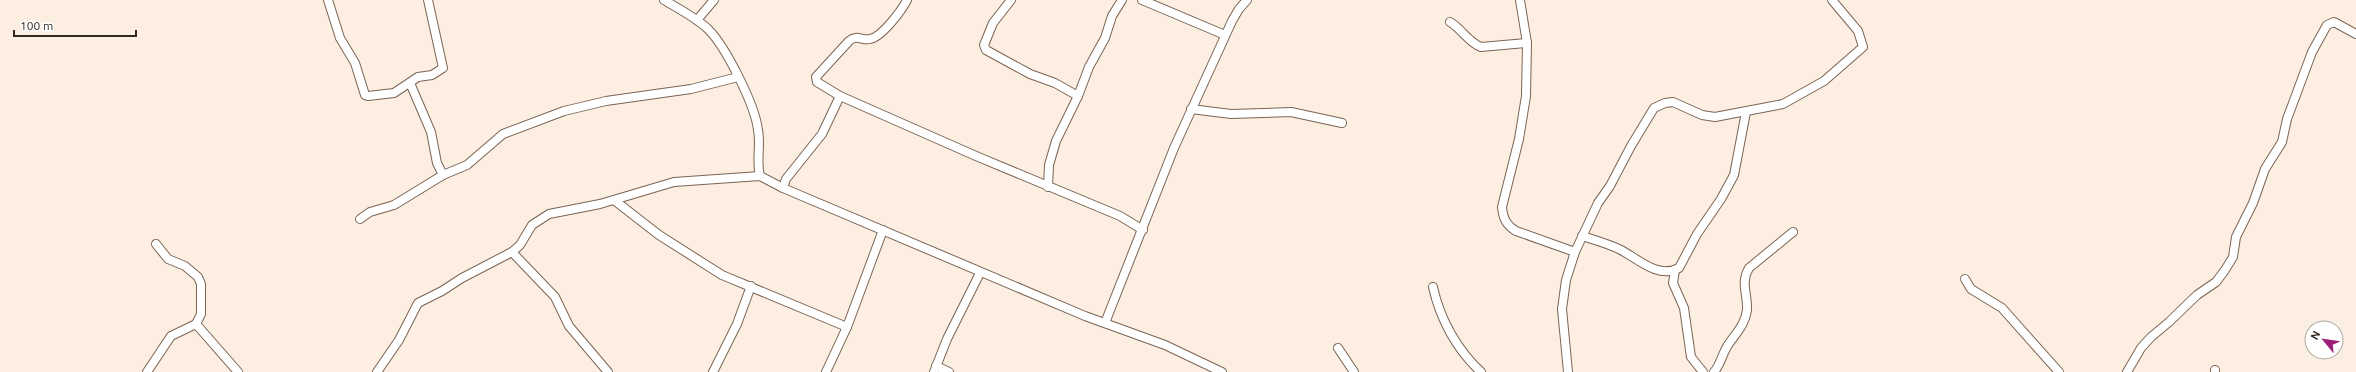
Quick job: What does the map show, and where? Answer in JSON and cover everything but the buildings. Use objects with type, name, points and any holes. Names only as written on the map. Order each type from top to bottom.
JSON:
[{"type":"street","points":[[328,0],[340,38],[355,63],[365,95],[389,94],[418,78],[432,75],[442,68],[428,0]]},
{"type":"street","points":[[664,0],[697,20],[722,46],[750,104],[758,130],[760,176]]},
{"type":"street","points":[[697,20],[714,0]]},
{"type":"street","points":[[907,0],[895,20],[871,39],[852,38],[816,77],[817,82],[840,96],[1048,187],[1120,216],[1142,230]]},
{"type":"street","points":[[1011,0],[988,33],[984,45],[986,50],[1030,74],[1055,83],[1078,96]]},
{"type":"street","points":[[1048,187],[1049,165],[1056,141],[1078,96],[1089,67],[1105,38],[1112,16],[1122,0]]},
{"type":"street","points":[[1142,0],[1225,35]]},
{"type":"street","points":[[1105,323],[1191,109],[1210,72],[1225,35],[1239,8],[1247,0]]},
{"type":"street","points":[[1520,0],[1527,43],[1526,96],[1519,139],[1502,207],[1503,216],[1510,227],[1516,231],[1575,252]]},
{"type":"street","points":[[1568,372],[1562,309],[1566,280],[1575,252],[1598,203],[1610,186],[1631,146],[1654,108],[1665,103],[1673,102],[1708,117],[1746,112],[1783,104],[1803,94],[1824,81],[1860,51],[1863,42],[1858,31],[1832,0]]},
{"type":"street","points":[[1450,22],[1459,28],[1474,45],[1481,47],[1527,43]]},
{"type":"street","points":[[2127,372],[2141,348],[2150,337],[2169,322],[2197,295],[2216,282],[2233,257],[2236,236],[2253,203],[2265,169],[2282,142],[2287,119],[2312,52],[2327,25],[2334,22],[2356,34]]},
{"type":"street","points":[[360,219],[370,212],[394,205],[443,175],[467,165],[503,134],[564,111],[606,101],[691,89],[738,77]]},
{"type":"street","points":[[410,83],[431,132],[437,163],[443,175]]},
{"type":"street","points":[[783,188],[786,179],[822,134],[840,96]]},
{"type":"street","points":[[1191,109],[1231,114],[1291,112],[1342,123]]},
{"type":"street","points":[[1582,236],[1621,250],[1650,268],[1664,271],[1675,270],[1682,264],[1697,234],[1721,199],[1734,175],[1746,112]]},
{"type":"street","points":[[378,372],[399,340],[418,304],[442,292],[462,278],[512,252],[520,245],[532,225],[549,214],[570,211],[614,200],[674,182],[760,176],[783,188],[980,272],[1105,323],[1165,344],[1222,372]]},
{"type":"street","points":[[614,200],[659,235],[722,275],[847,327]]},
{"type":"street","points":[[826,372],[847,327],[883,230]]},
{"type":"street","points":[[1714,372],[1722,361],[1727,346],[1738,333],[1745,318],[1747,304],[1743,288],[1745,275],[1749,268],[1793,232]]},
{"type":"street","points":[[147,372],[171,336],[196,324],[201,314],[201,284],[198,278],[185,266],[168,259],[156,244]]},
{"type":"street","points":[[512,252],[554,297],[569,326],[608,372]]},
{"type":"street","points":[[1675,270],[1673,283],[1684,308],[1691,357],[1703,372]]},
{"type":"street","points":[[949,372],[935,369],[947,338],[980,272]]},
{"type":"street","points":[[1965,279],[1967,286],[2002,308],[2059,372]]},
{"type":"street","points":[[713,372],[737,324],[751,286]]},
{"type":"street","points":[[1433,287],[1442,318],[1465,355],[1481,372]]},
{"type":"street","points":[[196,324],[238,372]]},
{"type":"street","points":[[1338,348],[1354,372]]}]
